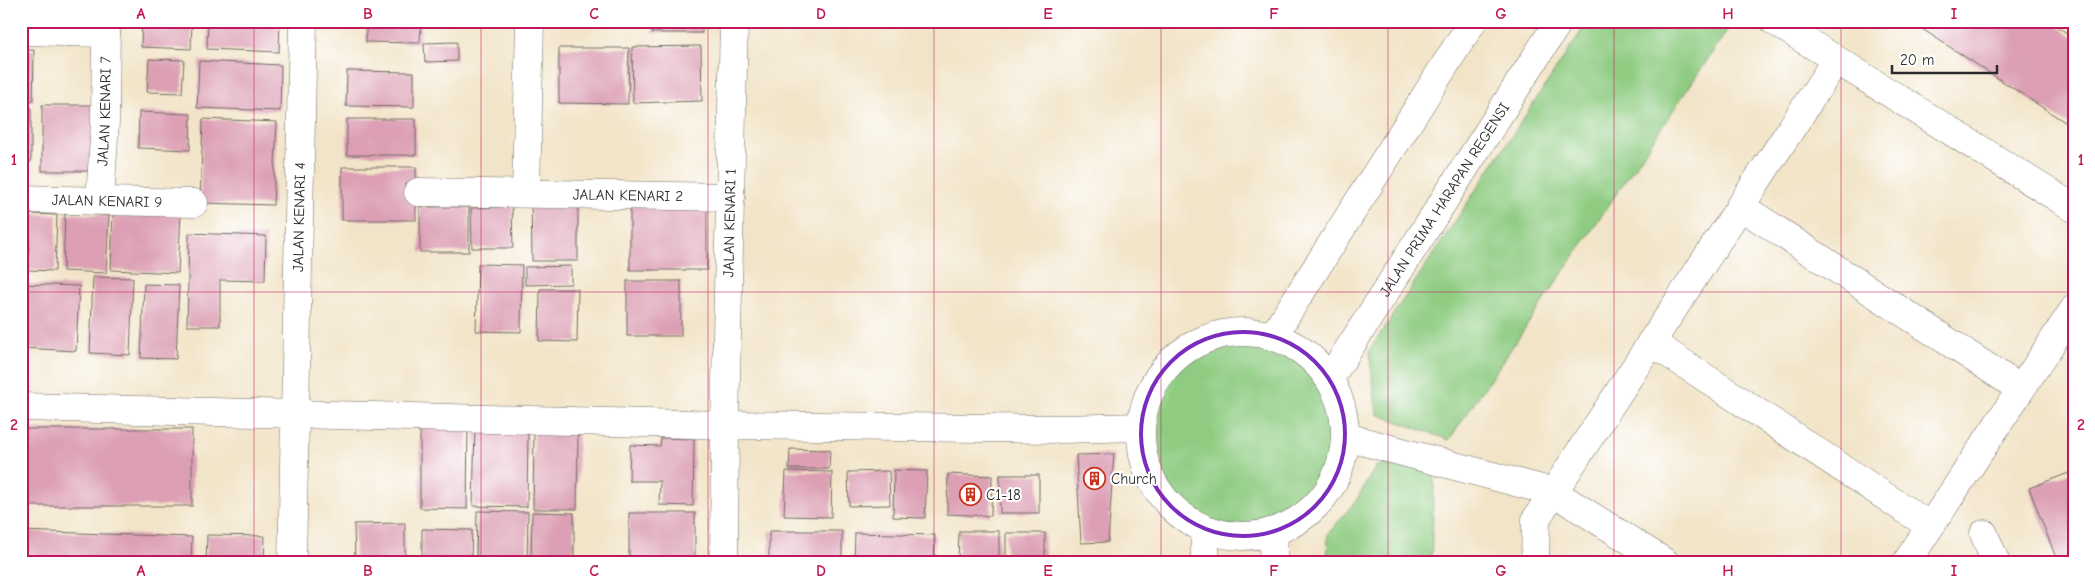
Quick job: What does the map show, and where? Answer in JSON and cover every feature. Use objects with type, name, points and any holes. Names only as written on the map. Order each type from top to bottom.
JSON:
[{"type":"street","name":"JALAN KENARI 4","points":[[292,563],[302,21]]},
{"type":"street","points":[[526,192],[530,21]]},
{"type":"street","name":"JALAN KENARI 1","points":[[724,563],[725,425],[734,21]]},
{"type":"street","points":[[1273,336],[1473,21]]},
{"type":"street","name":"JALAN PRIMA HARAPAN REGENSI","points":[[1330,378],[1559,21]]},
{"type":"street","points":[[1774,21],[2074,208]]},
{"type":"street","points":[[21,31],[106,27]]},
{"type":"street","name":"JALAN KENARI 7","points":[[100,200],[105,122],[106,27]]},
{"type":"street","points":[[1535,563],[1536,519],[1836,60]]},
{"type":"street","name":"JALAN KENARI 2","points":[[418,192],[526,192],[730,197]]},
{"type":"street","name":"JALAN KENARI 9","points":[[21,199],[194,203]]},
{"type":"street","points":[[1740,206],[2021,389]]},
{"type":"street","points":[[1906,563],[2074,309]]},
{"type":"street","points":[[1239,332],[1273,336],[1305,352],[1330,378],[1342,406],[1346,438],[1340,469],[1325,496],[1302,518],[1274,531],[1239,536],[1205,529],[1182,515],[1162,496],[1144,459],[1140,427],[1142,407],[1156,381],[1178,355],[1206,338],[1239,332]]},
{"type":"street","points":[[1651,342],[1930,526]]},
{"type":"street","points":[[21,407],[725,425],[1062,429],[1140,427]]},
{"type":"street","points":[[1346,438],[1553,492],[1666,563]]},
{"type":"street","points":[[1205,529],[1205,563]]},
{"type":"street","points":[[1273,563],[1274,531]]},
{"type":"street","points":[[1984,534],[1996,563]]},
{"type":"highlighted area","points":[[1239,332],[1273,336],[1305,352],[1330,378],[1342,406],[1346,437],[1340,469],[1325,496],[1302,518],[1274,531],[1239,536],[1205,529],[1181,515],[1162,496],[1144,459],[1142,407],[1155,381],[1177,355],[1206,339]]},
{"type":"green space","points":[[1588,21],[1713,21],[1727,31],[1449,440],[1377,414],[1369,351]]},
{"type":"green space","points":[[1243,332],[1263,334],[1291,344],[1308,355],[1322,369],[1337,395],[1343,414],[1345,434],[1343,454],[1333,482],[1322,499],[1308,513],[1282,528],[1263,534],[1243,536],[1223,534],[1195,524],[1178,513],[1164,499],[1149,473],[1143,454],[1141,434],[1143,414],[1153,386],[1164,369],[1178,355],[1204,340],[1223,334]]},
{"type":"green space","points":[[1435,461],[1431,563],[1327,563],[1328,534],[1357,499],[1376,466]]},
{"type":"building","points":[[142,21],[192,21],[191,49],[141,47]]},
{"type":"building","points":[[208,21],[280,21],[279,52],[207,49]]},
{"type":"building","points":[[366,21],[421,21],[420,43],[366,42]]},
{"type":"building","points":[[652,21],[702,21],[702,33],[652,33]]},
{"type":"building","points":[[1910,21],[2049,21],[2074,38],[2074,128]]},
{"type":"building","points":[[457,42],[457,61],[425,62],[424,43]]},
{"type":"building","points":[[701,46],[702,101],[633,103],[632,47]]},
{"type":"building","points":[[559,48],[629,48],[628,104],[559,103]]},
{"type":"building","points":[[21,50],[34,50],[33,101],[21,101]]},
{"type":"building","points":[[149,59],[184,60],[182,93],[147,92]]},
{"type":"building","points":[[199,61],[281,65],[280,111],[197,108]]},
{"type":"building","points":[[347,71],[414,72],[414,107],[346,106]]},
{"type":"building","points":[[42,105],[93,105],[93,171],[42,171]]},
{"type":"building","points":[[21,107],[31,107],[31,162],[21,161]]},
{"type":"building","points":[[139,112],[191,114],[190,150],[138,148]]},
{"type":"building","points":[[203,119],[277,122],[273,205],[200,203]]},
{"type":"building","points":[[347,119],[416,119],[416,155],[347,155]]},
{"type":"building","points":[[342,167],[416,167],[416,220],[342,220]]},
{"type":"building","points":[[531,197],[578,197],[578,261],[532,261]]},
{"type":"building","points":[[630,200],[707,200],[707,270],[630,270]]},
{"type":"building","points":[[420,207],[469,207],[469,252],[420,252]]},
{"type":"building","points":[[512,207],[513,248],[472,248],[471,208]]},
{"type":"building","points":[[113,210],[181,213],[178,273],[111,270]]},
{"type":"building","points":[[30,214],[57,215],[55,271],[28,270]]},
{"type":"building","points":[[65,214],[109,215],[106,273],[63,271]]},
{"type":"building","points":[[21,218],[25,218],[24,261],[21,261]]},
{"type":"building","points":[[189,233],[266,236],[265,281],[220,280],[220,326],[187,326]]},
{"type":"building","points":[[478,264],[522,265],[521,332],[476,331]]},
{"type":"building","points":[[571,266],[571,284],[525,285],[525,267]]},
{"type":"building","points":[[93,277],[133,278],[130,355],[90,353]]},
{"type":"building","points":[[627,281],[681,281],[681,336],[627,336]]},
{"type":"building","points":[[21,284],[79,286],[76,351],[21,348]]},
{"type":"building","points":[[144,284],[179,285],[176,359],[141,358]]},
{"type":"building","points":[[540,289],[578,289],[577,342],[539,341]]},
{"type":"building","points":[[420,423],[468,423],[467,509],[420,508]]},
{"type":"building","points":[[475,426],[528,428],[527,507],[473,506]]},
{"type":"building","points":[[21,429],[192,429],[192,506],[21,506]]},
{"type":"building","points":[[534,429],[578,429],[577,509],[533,509]]},
{"type":"building","points":[[661,438],[694,439],[693,506],[659,505],[660,481],[629,481],[630,445],[660,446]]},
{"type":"building","points":[[790,449],[830,450],[829,469],[789,469]]},
{"type":"building","name":"Church","points":[[1114,454],[1108,542],[1081,543],[1076,455]]},
{"type":"building","points":[[894,470],[927,471],[925,518],[893,517]]},
{"type":"building","points":[[786,471],[832,472],[831,517],[784,516]]},
{"type":"building","points":[[889,471],[890,505],[849,506],[848,472]]},
{"type":"building","points":[[2074,471],[2074,563],[2058,563],[2029,488]]},
{"type":"building","name":"C1-18","points":[[948,474],[992,476],[991,516],[947,514]]},
{"type":"building","points":[[1000,475],[1039,475],[1039,513],[1000,513]]},
{"type":"building","points":[[477,511],[528,512],[527,563],[476,563]]},
{"type":"building","points":[[532,512],[574,513],[574,563],[531,563]]},
{"type":"building","points":[[629,513],[695,513],[695,563],[629,563]]},
{"type":"building","points":[[405,523],[405,560],[355,561],[354,524]]},
{"type":"building","points":[[422,529],[472,530],[471,560],[422,560]]},
{"type":"building","points":[[21,531],[192,537],[191,563],[21,563]]},
{"type":"building","points":[[769,531],[842,531],[842,560],[846,560],[846,563],[769,563]]},
{"type":"building","points":[[959,531],[999,531],[999,563],[958,563]]},
{"type":"building","points":[[855,533],[935,535],[934,563],[854,563]]},
{"type":"building","points":[[1006,533],[1045,533],[1045,563],[1006,563]]},
{"type":"building","points":[[207,535],[265,536],[264,563],[206,563]]},
{"type":"place","name":"Church","points":[[1095,479]]},
{"type":"place","name":"C1-18","points":[[970,495]]}]
